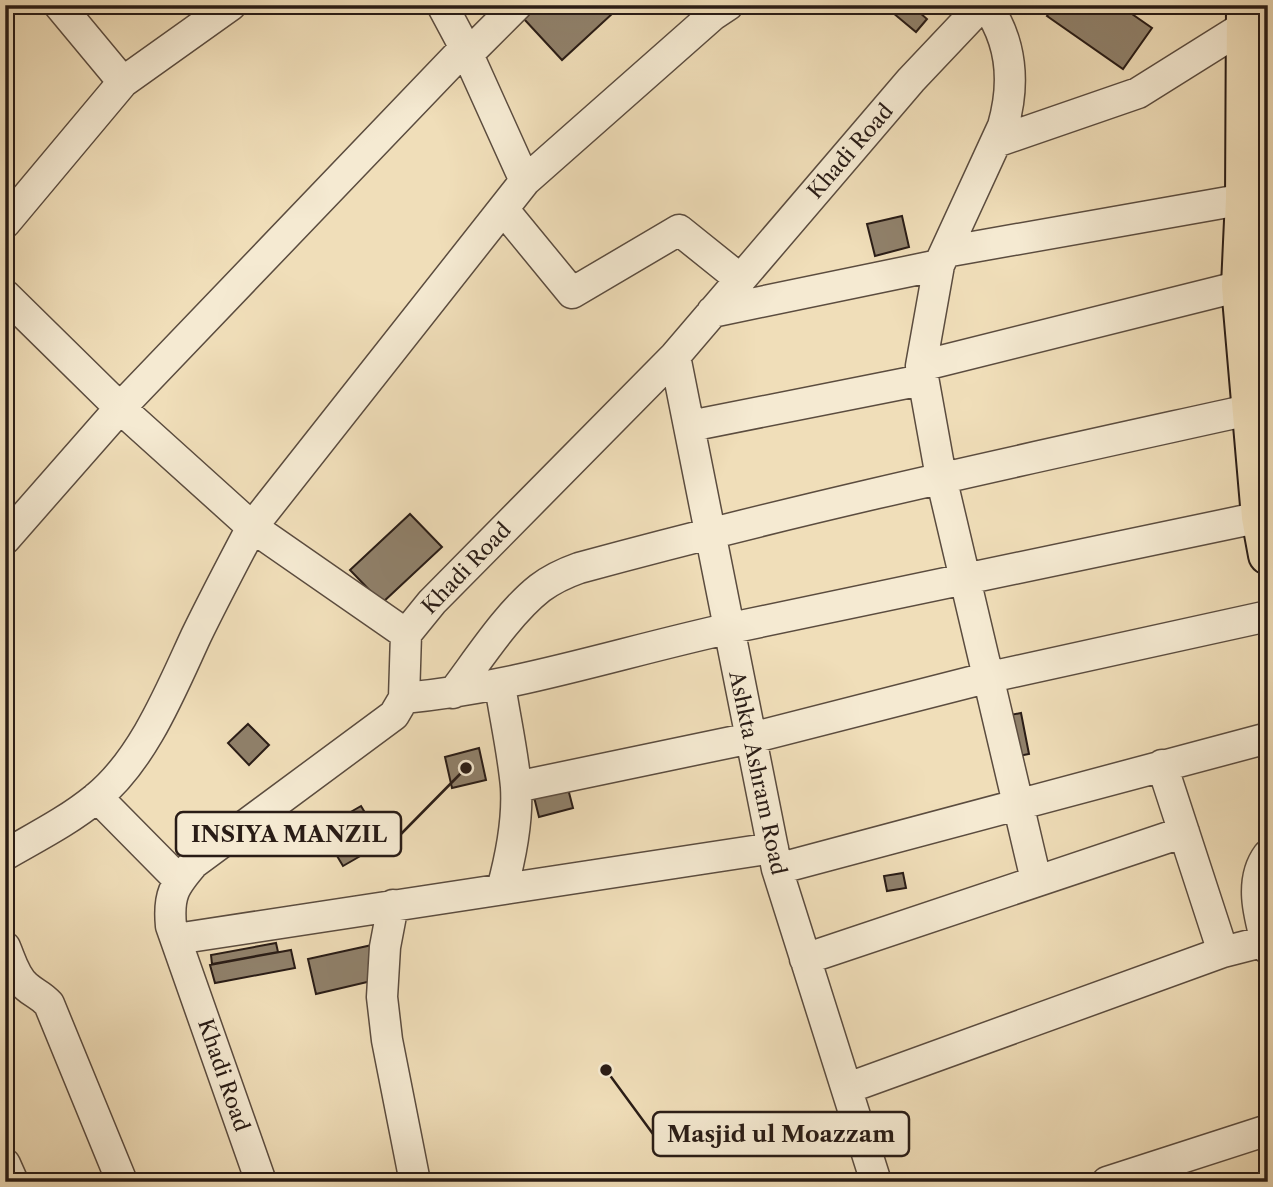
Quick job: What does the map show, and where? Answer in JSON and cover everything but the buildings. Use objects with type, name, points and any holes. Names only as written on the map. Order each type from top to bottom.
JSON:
[{"type":"main road","points":[[1246,15],[1252,211],[1241,286],[1261,517],[1268,555]]},
{"type":"street","points":[[59,5],[123,82]]},
{"type":"street","points":[[5,223],[123,82],[231,5]]},
{"type":"street","points":[[442,5],[467,51],[525,181]]},
{"type":"street","points":[[5,539],[120,408],[467,51],[517,5]]},
{"type":"street","points":[[5,855],[97,797],[122,771],[147,734],[223,580],[253,527],[525,181],[727,5]]},
{"type":"street","points":[[984,5],[998,22],[1006,44],[1007,111],[996,142],[942,259],[922,373],[941,477],[1036,880]]},
{"type":"street","name":"Khadi Road","points":[[261,1182],[171,926],[171,894],[179,880],[194,863],[394,715],[404,698],[406,634],[432,602],[675,356],[911,80],[984,5]]},
{"type":"street","points":[[996,142],[1138,93],[1246,15]]},
{"type":"street","points":[[503,209],[572,293],[679,230],[740,279]]},
{"type":"street","points":[[712,312],[942,259],[1252,211]]},
{"type":"street","points":[[690,426],[922,373],[1241,286]]},
{"type":"street","points":[[5,295],[120,408],[253,527],[406,634]]},
{"type":"street","name":"Ashkta Ashram Road","points":[[675,356],[775,859],[876,1182]]},
{"type":"street","points":[[453,693],[520,606],[560,575],[579,568],[710,532],[941,477],[1253,409]]},
{"type":"street","points":[[404,698],[500,685],[728,629],[1261,517]]},
{"type":"street","points":[[516,787],[751,738],[989,677],[1268,616]]},
{"type":"street","points":[[500,685],[516,787],[510,857],[502,889]]},
{"type":"street","points":[[176,939],[502,889],[775,859],[1018,805],[1268,738]]},
{"type":"street","points":[[1162,765],[1223,952]]},
{"type":"street","points":[[97,797],[179,880]]},
{"type":"street","points":[[805,959],[1184,832]]},
{"type":"street","points":[[848,1088],[1223,952],[1267,945],[1256,879],[1268,855]]},
{"type":"street","points":[[393,905],[385,947],[382,997],[387,1040],[415,1182]]},
{"type":"street","points":[[5,947],[19,979],[28,988],[40,993],[49,1004],[122,1182]]},
{"type":"street","points":[[1107,1182],[1268,1130]]},
{"type":"street","points":[[5,1164],[13,1182]]},
{"type":"place","name":"INSIYA MANZIL","points":[[466,768]]},
{"type":"place","name":"Masjid ul Moazzam","points":[[606,1070]]}]
